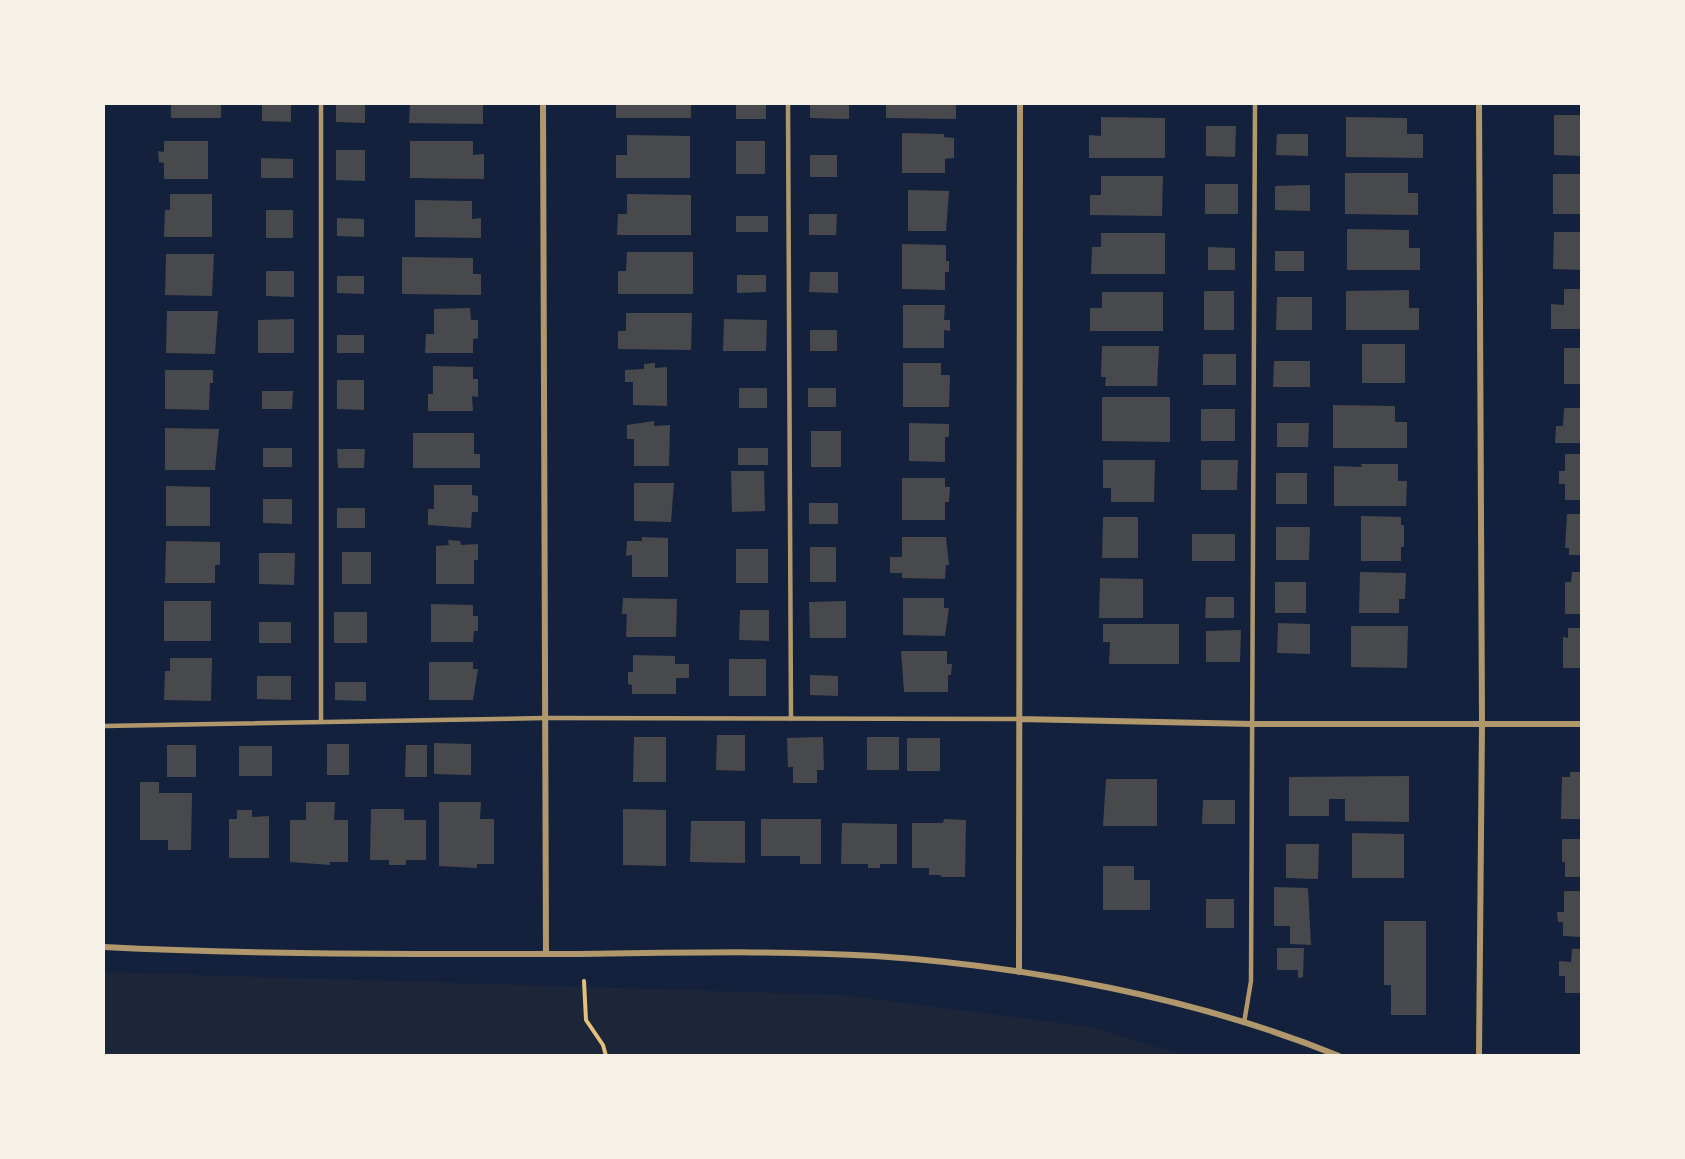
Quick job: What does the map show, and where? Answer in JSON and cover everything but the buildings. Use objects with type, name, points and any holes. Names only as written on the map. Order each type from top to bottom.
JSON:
[{"type":"street","points":[[543,104],[546,954]]},
{"type":"street","points":[[1019,972],[1020,104]]},
{"type":"street","points":[[1479,104],[1482,724],[1479,1056]]},
{"type":"street","points":[[1020,719],[1252,724],[1581,724]]},
{"type":"street","points":[[104,947],[249,953],[876,956],[1019,972],[1146,997],[1244,1023],[1339,1056]]},
{"type":"lane","points":[[321,104],[321,722]]},
{"type":"lane","points":[[788,104],[791,719]]},
{"type":"lane","points":[[1244,1023],[1251,981],[1255,104]]},
{"type":"lane","points":[[104,726],[546,718],[1020,719]]},
{"type":"path","points":[[584,981],[586,1020],[603,1045],[606,1056]]},
{"type":"shaded area","points":[[104,972],[842,995],[1091,1027],[1182,1055],[104,1056]]}]
